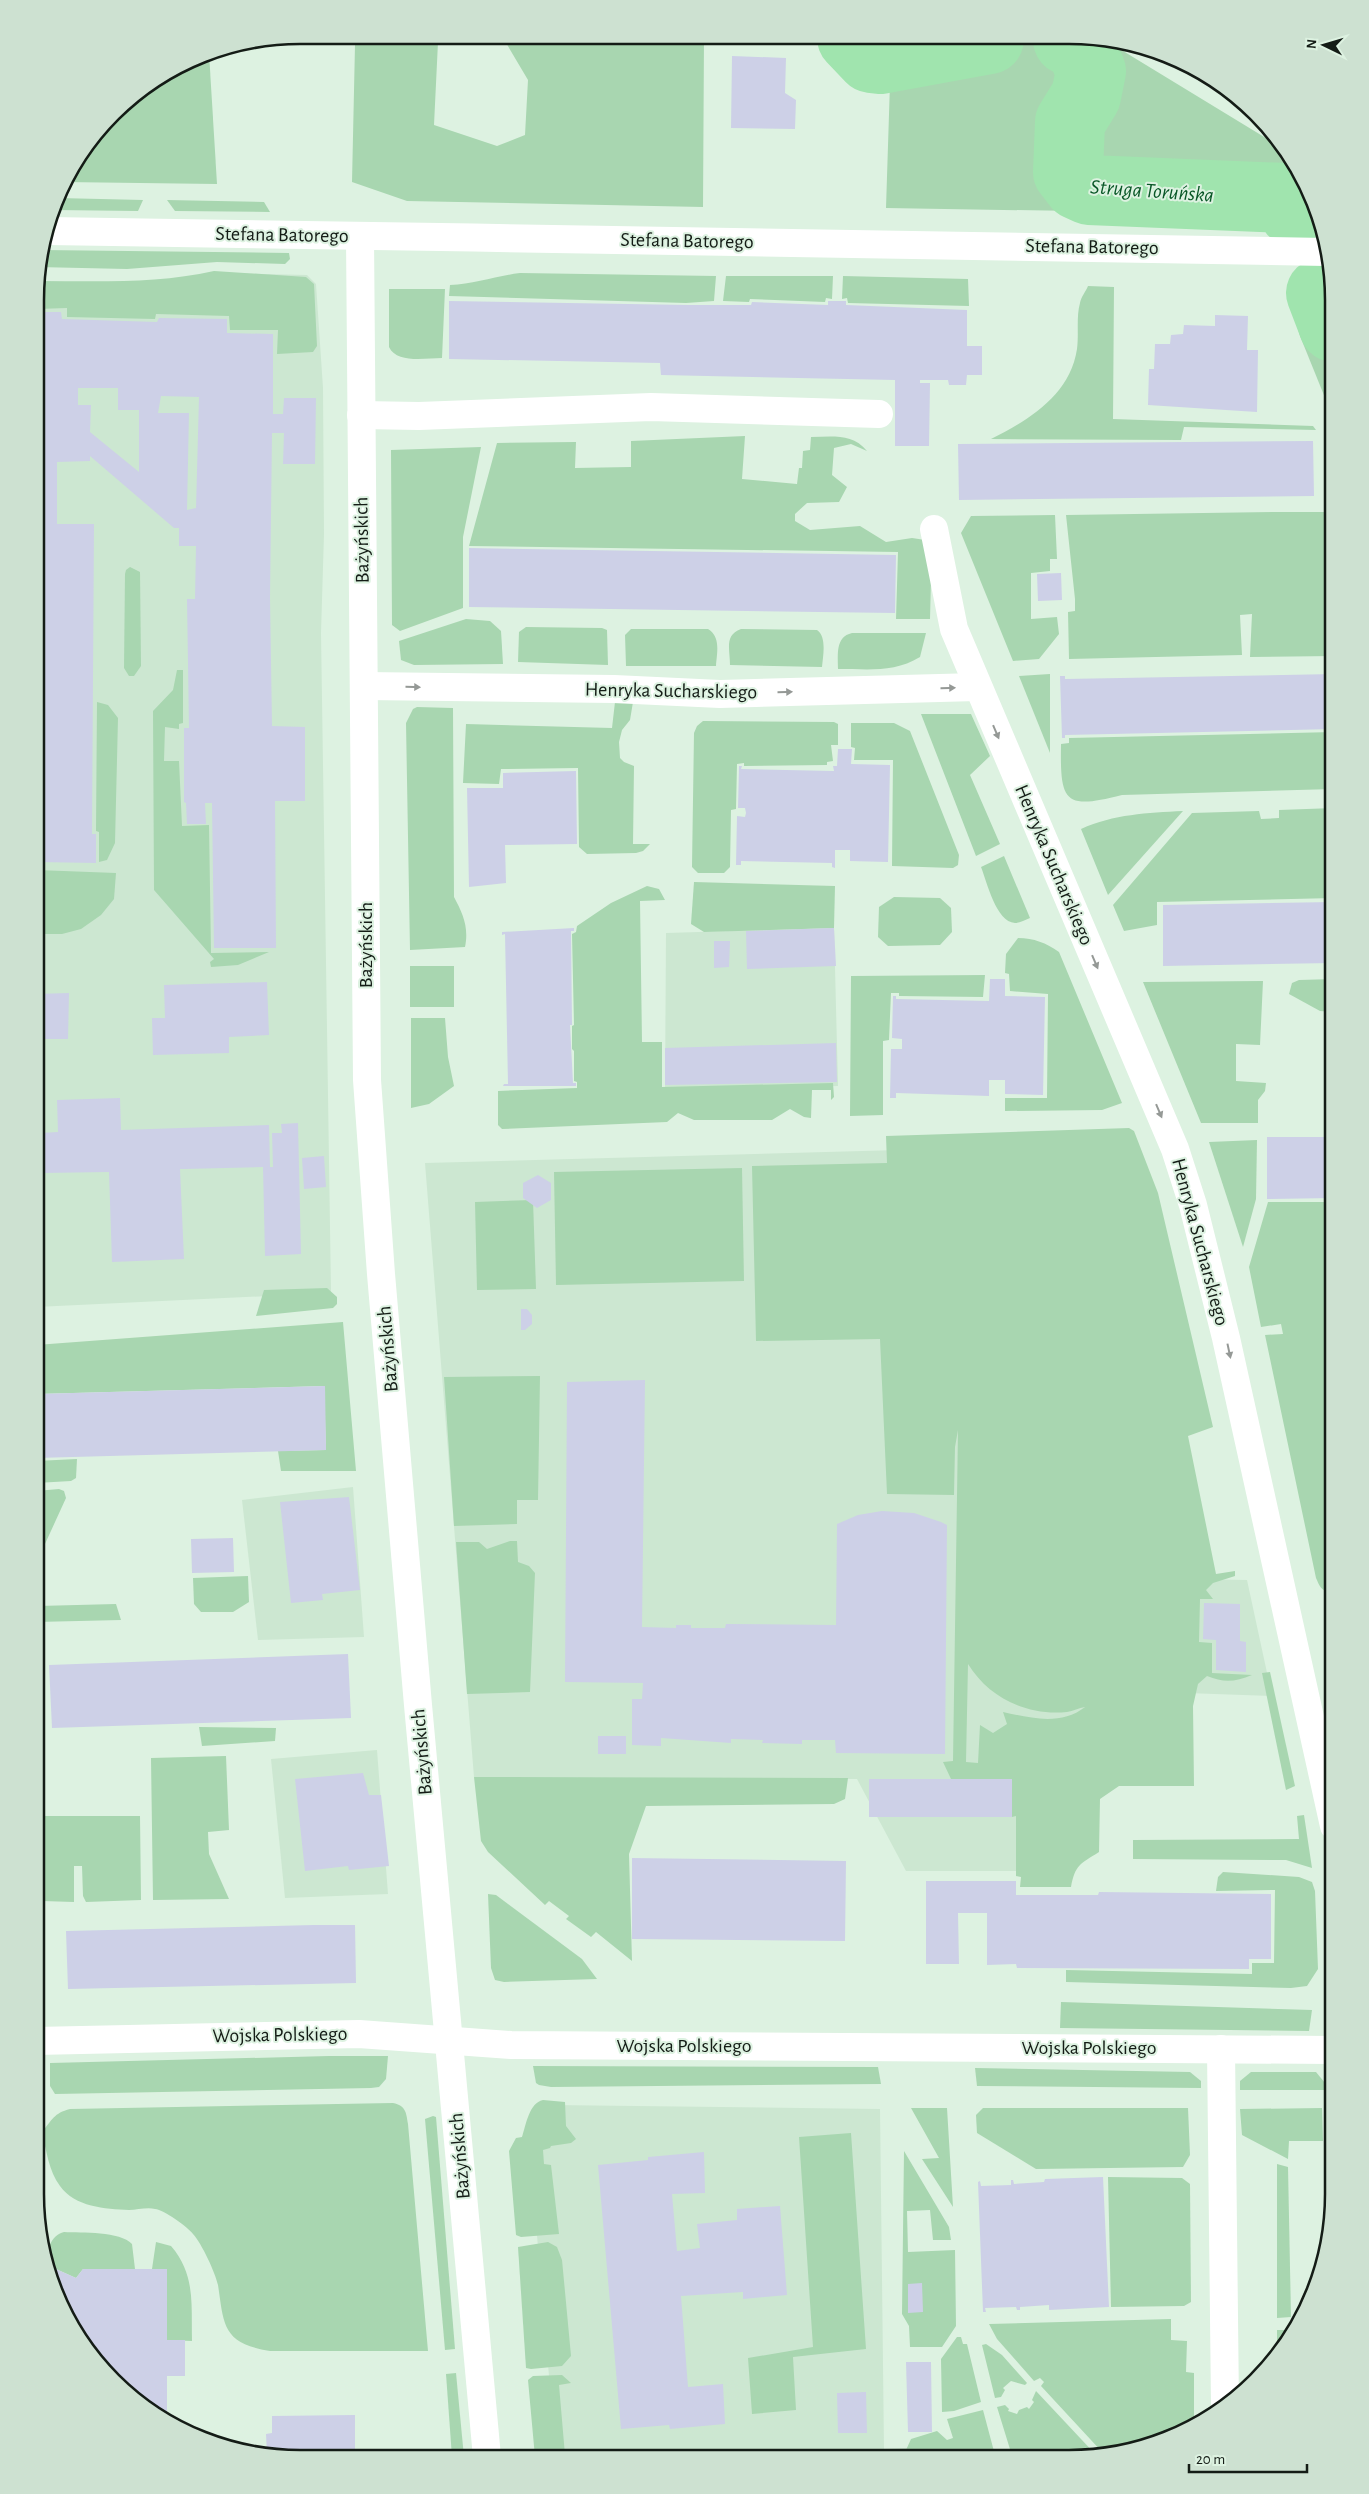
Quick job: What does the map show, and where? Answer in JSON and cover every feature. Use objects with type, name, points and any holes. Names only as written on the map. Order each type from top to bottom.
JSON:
[{"type":"street","name":"Stefana Batorego","points":[[53,231],[360,237],[991,244],[1320,252]]},
{"type":"street","name":"Bażyńskich","points":[[360,237],[367,1080],[370,1133],[418,1705],[486,2450]]},
{"type":"street","points":[[361,415],[419,416],[651,407],[879,414]]},
{"type":"street","name":"Henryka Sucharskiego","points":[[934,529],[954,629],[1175,1150],[1193,1205],[1325,1757]]},
{"type":"street","name":"Henryka Sucharskiego","points":[[364,686],[614,689],[711,694],[977,687]]},
{"type":"street","name":"Wojska Polskiego","points":[[44,2041],[327,2034],[394,2035],[511,2045],[1325,2050]]},
{"type":"street","points":[[1221,2049],[1225,2397]]},
{"type":"shaded area","points":[[218,273],[307,275],[316,284],[323,388],[324,534],[321,633],[331,1293],[44,1307],[44,287],[173,289]]},
{"type":"shaded area","points":[[834,928],[838,1086],[665,1090],[666,933]]},
{"type":"shaded area","points":[[1119,1144],[1188,1579],[1247,1580],[1272,1696],[1186,1693],[1016,1776],[1017,1871],[906,1871],[857,1779],[474,1777],[425,1163]]},
{"type":"shaded area","points":[[353,1487],[364,1637],[258,1640],[242,1500]]},
{"type":"shaded area","points":[[377,1750],[388,1894],[285,1898],[271,1759]]},
{"type":"shaded area","points":[[551,2105],[880,2109],[884,2449],[924,2447],[924,2450],[555,2450],[528,2130]]},
{"type":"green space","points":[[438,44],[434,125],[497,146],[525,135],[528,80],[507,44],[704,44],[703,207],[407,201],[352,182],[355,45]]},
{"type":"green space","points":[[825,44],[1086,44],[1120,49],[1269,140],[1291,172],[1311,215],[886,208],[890,83],[851,80]]},
{"type":"green space","points":[[209,60],[217,184],[73,182],[87,158],[107,131],[131,107],[172,78]]},
{"type":"green space","points":[[65,198],[143,200],[138,211],[60,210]]},
{"type":"green space","points":[[167,200],[264,202],[270,212],[175,211]]},
{"type":"green space","points":[[49,250],[289,253],[290,259],[285,264],[217,262],[127,269],[46,267]]},
{"type":"green space","points":[[214,271],[306,277],[314,284],[317,346],[313,352],[277,354],[278,330],[230,330],[229,316],[156,314],[155,319],[67,317],[67,308],[44,309],[44,281],[149,280]]},
{"type":"green space","points":[[520,273],[716,276],[714,301],[686,303],[449,296],[450,285]]},
{"type":"green space","points":[[726,276],[833,276],[832,299],[826,298],[825,302],[750,299],[749,302],[723,301]]},
{"type":"green space","points":[[843,276],[968,279],[969,306],[848,303],[847,298],[842,299]]},
{"type":"green space","points":[[1088,286],[1114,287],[1113,419],[1313,426],[1316,430],[1184,427],[1181,440],[991,439],[1019,423],[1046,404],[1066,380],[1073,365],[1077,349],[1080,303]]},
{"type":"green space","points":[[389,289],[445,289],[442,358],[405,358],[398,356],[389,347]]},
{"type":"green space","points":[[1287,289],[1325,289],[1325,398],[1300,336]]},
{"type":"green space","points":[[745,436],[742,479],[797,484],[799,468],[802,468],[803,451],[810,450],[811,437],[841,437],[861,445],[867,451],[851,444],[834,448],[832,475],[847,487],[839,502],[807,503],[795,514],[795,521],[810,530],[860,526],[886,542],[912,538],[932,541],[930,619],[896,619],[898,552],[469,546],[497,443],[576,442],[575,468],[631,467],[631,441]]},
{"type":"green space","points":[[481,447],[463,537],[463,608],[400,631],[392,625],[391,450]]},
{"type":"green space","points":[[1325,512],[1325,656],[1250,657],[1252,614],[1240,615],[1242,655],[1069,659],[1068,612],[1075,611],[1075,599],[1066,515]]},
{"type":"green space","points":[[1055,515],[1057,559],[1050,559],[1050,571],[1031,573],[1031,619],[1057,617],[1059,634],[1039,659],[1013,661],[961,533],[971,516]]},
{"type":"green space","points":[[130,567],[140,572],[141,666],[134,676],[129,676],[124,668],[125,574],[126,570]]},
{"type":"green space","points":[[466,619],[490,621],[501,631],[503,664],[414,665],[401,660],[399,641]]},
{"type":"green space","points":[[526,627],[602,628],[607,630],[608,665],[518,662],[519,632]]},
{"type":"green space","points":[[631,629],[708,629],[717,641],[716,666],[626,666],[625,635]]},
{"type":"green space","points":[[741,629],[817,630],[823,642],[822,667],[730,665],[730,639],[732,635]]},
{"type":"green space","points":[[852,633],[926,633],[920,657],[910,662],[891,668],[838,669],[840,642]]},
{"type":"green space","points":[[177,670],[183,670],[183,723],[179,724],[179,729],[165,727],[164,761],[179,761],[182,826],[209,825],[211,953],[269,952],[238,965],[211,967],[210,962],[214,959],[154,890],[153,711],[173,690]]},
{"type":"green space","points":[[1050,674],[1050,753],[1019,676]]},
{"type":"green space","points":[[97,702],[108,705],[118,718],[115,843],[107,860],[99,862],[99,832],[96,831]]},
{"type":"green space","points":[[615,702],[633,702],[630,720],[622,730],[619,742],[620,758],[634,766],[633,844],[650,844],[643,851],[636,853],[587,854],[579,847],[578,768],[501,769],[499,784],[463,783],[466,724],[612,728]]},
{"type":"green space","points":[[417,707],[453,708],[454,897],[464,921],[466,933],[465,947],[410,950],[406,723],[413,709]]},
{"type":"green space","points":[[921,714],[971,714],[990,756],[970,775],[1000,844],[976,856]]},
{"type":"green space","points":[[703,721],[834,722],[838,724],[838,745],[831,745],[833,761],[827,762],[827,765],[744,766],[744,763],[737,764],[736,809],[731,810],[730,867],[724,873],[698,873],[692,867],[694,733],[697,726]]},
{"type":"green space","points":[[851,723],[894,723],[910,731],[959,855],[958,865],[953,868],[892,866],[893,760],[854,760],[855,748],[851,747]]},
{"type":"green space","points":[[1325,732],[1325,789],[1122,795],[1088,802],[1077,801],[1069,797],[1062,779],[1061,744],[1069,743],[1069,738]]},
{"type":"green space","points":[[1325,808],[1325,898],[1157,902],[1157,925],[1124,931],[1113,905],[1192,813],[1259,811],[1261,819],[1279,818],[1279,810]]},
{"type":"green space","points":[[1183,811],[1108,895],[1081,829],[1118,817]]},
{"type":"green space","points":[[1004,856],[1030,918],[1015,923],[1008,921],[997,909],[981,867]]},
{"type":"green space","points":[[44,870],[116,873],[114,899],[101,915],[81,929],[62,934],[44,934]]},
{"type":"green space","points":[[694,882],[835,886],[834,928],[704,932],[691,924]]},
{"type":"green space","points":[[647,886],[659,889],[665,900],[640,901],[642,1042],[662,1042],[662,1087],[833,1083],[834,1097],[831,1100],[831,1090],[812,1090],[811,1118],[804,1117],[790,1109],[772,1120],[694,1120],[678,1113],[667,1122],[502,1129],[498,1125],[498,1091],[577,1088],[577,1082],[574,1081],[574,1051],[572,1049],[572,1026],[574,1025],[572,934],[576,932],[577,926],[611,903]]},
{"type":"green space","points":[[894,897],[940,898],[951,908],[952,932],[940,945],[888,946],[878,937],[879,907]]},
{"type":"green space","points":[[1018,938],[1040,942],[1059,952],[1122,1103],[1102,1110],[1005,1111],[1005,1098],[1047,1098],[1048,994],[1010,991],[1009,974],[1005,973],[1006,954]]},
{"type":"green space","points":[[410,966],[454,966],[454,1007],[410,1007]]},
{"type":"green space","points":[[985,975],[983,997],[899,996],[899,993],[891,993],[889,1040],[883,1041],[883,1115],[850,1116],[851,976]]},
{"type":"green space","points":[[1325,979],[1325,1011],[1320,1011],[1289,994],[1292,983],[1299,980]]},
{"type":"green space","points":[[1263,981],[1260,1045],[1236,1044],[1236,1081],[1266,1083],[1265,1091],[1258,1100],[1258,1123],[1201,1123],[1143,982]]},
{"type":"green space","points":[[411,1018],[445,1018],[448,1057],[454,1086],[429,1104],[411,1108]]},
{"type":"green space","points":[[1129,1128],[1134,1131],[1158,1193],[1213,1427],[1188,1436],[1216,1574],[1235,1571],[1235,1576],[1213,1583],[1206,1590],[1213,1599],[1200,1599],[1199,1642],[1212,1643],[1212,1673],[1252,1675],[1230,1681],[1207,1676],[1198,1684],[1193,1706],[1194,1786],[1119,1786],[1100,1799],[1099,1852],[1079,1866],[1074,1874],[1071,1887],[1020,1887],[1021,1877],[1016,1876],[1016,1816],[1012,1817],[1012,1779],[951,1779],[943,1762],[953,1761],[958,1430],[955,1447],[954,1495],[887,1494],[880,1339],[756,1341],[752,1166],[887,1163],[886,1136]],"holes":[[[968,1664],[977,1676],[998,1695],[1024,1708],[1038,1711],[1067,1712],[1085,1707],[1076,1713],[1056,1719],[1034,1718],[1003,1712],[1007,1724],[993,1733],[980,1725],[978,1763],[966,1762]]]},
{"type":"green space","points":[[1257,1140],[1256,1199],[1243,1247],[1209,1142]]},
{"type":"green space","points":[[742,1168],[744,1281],[556,1285],[554,1172]]},
{"type":"green space","points":[[533,1200],[536,1289],[477,1290],[475,1202]]},
{"type":"green space","points":[[1268,1202],[1325,1202],[1325,1590],[1320,1587],[1316,1578],[1265,1335],[1283,1334],[1281,1324],[1261,1327],[1249,1267]]},
{"type":"green space","points":[[327,1288],[337,1297],[337,1304],[333,1308],[256,1316],[264,1290]]},
{"type":"green space","points":[[343,1322],[356,1471],[281,1471],[278,1451],[326,1450],[324,1386],[44,1394],[44,1344]]},
{"type":"green space","points":[[540,1376],[538,1500],[517,1500],[517,1524],[454,1526],[444,1377]]},
{"type":"green space","points":[[77,1459],[76,1478],[71,1481],[44,1483],[44,1461]]},
{"type":"green space","points":[[59,1489],[64,1491],[66,1498],[45,1544],[44,1543],[44,1490]]},
{"type":"green space","points":[[510,1541],[517,1541],[518,1562],[529,1566],[535,1573],[530,1692],[467,1694],[456,1542],[479,1542],[487,1549]]},
{"type":"green space","points":[[248,1576],[249,1602],[233,1612],[201,1612],[194,1604],[193,1578]]},
{"type":"green space","points":[[116,1604],[121,1620],[44,1622],[44,1606]]},
{"type":"green space","points":[[1270,1672],[1295,1786],[1286,1790],[1262,1673]]},
{"type":"green space","points":[[199,1727],[276,1728],[275,1741],[202,1746]]},
{"type":"green space","points":[[226,1756],[229,1830],[208,1832],[209,1854],[229,1899],[153,1900],[151,1758]]},
{"type":"green space","points":[[474,1777],[848,1778],[845,1799],[834,1804],[646,1806],[629,1854],[632,1961],[596,1932],[591,1937],[566,1919],[569,1916],[549,1901],[545,1905],[488,1852],[481,1841]]},
{"type":"green space","points":[[1304,1815],[1312,1868],[1286,1860],[1133,1859],[1133,1840],[1299,1839],[1297,1816]]},
{"type":"green space","points":[[44,1816],[140,1816],[141,1900],[86,1902],[83,1896],[82,1866],[74,1866],[74,1902],[44,1901]]},
{"type":"green space","points":[[1223,1872],[1299,1877],[1312,1882],[1315,1891],[1318,1969],[1307,1986],[1291,1988],[1066,1982],[1066,1970],[1252,1974],[1252,1963],[1274,1963],[1275,1890],[1216,1891],[1218,1877]]},
{"type":"green space","points":[[488,1894],[496,1895],[582,1959],[597,1979],[504,1982],[495,1980],[491,1968]]},
{"type":"green space","points":[[1061,2002],[1312,2010],[1309,2031],[1060,2028]]},
{"type":"green space","points":[[388,2056],[386,2079],[379,2087],[371,2088],[55,2094],[50,2086],[50,2063]]},
{"type":"green space","points":[[533,2066],[878,2067],[881,2084],[551,2087],[536,2083]]},
{"type":"green space","points":[[975,2068],[1190,2072],[1201,2081],[1201,2088],[977,2086]]},
{"type":"green space","points":[[1251,2072],[1316,2072],[1325,2083],[1325,2090],[1240,2090],[1240,2081]]},
{"type":"green space","points":[[543,2100],[565,2102],[566,2126],[576,2139],[571,2143],[551,2146],[543,2150],[544,2164],[551,2165],[559,2234],[521,2237],[516,2235],[509,2151],[516,2138],[522,2137],[534,2105]]},
{"type":"green space","points":[[393,2103],[401,2106],[405,2110],[408,2124],[428,2351],[270,2351],[254,2348],[242,2343],[228,2330],[224,2321],[214,2273],[200,2244],[190,2231],[176,2219],[159,2210],[152,2208],[110,2209],[91,2206],[66,2193],[60,2186],[48,2160],[44,2141],[44,2130],[57,2115],[70,2109]]},
{"type":"green space","points":[[911,2108],[947,2108],[953,2207],[922,2159],[939,2158]]},
{"type":"green space","points":[[983,2108],[1188,2108],[1190,2155],[1183,2167],[1036,2169],[977,2133],[976,2115]]},
{"type":"green space","points":[[1322,2108],[1323,2141],[1289,2141],[1288,2159],[1242,2135],[1240,2109]]},
{"type":"green space","points":[[433,2116],[436,2117],[455,2349],[445,2350],[425,2119]]},
{"type":"green space","points":[[851,2133],[866,2349],[793,2357],[796,2410],[752,2414],[748,2358],[813,2347],[799,2137]]},
{"type":"green space","points":[[904,2151],[949,2227],[951,2240],[933,2240],[930,2210],[907,2211],[908,2252],[955,2250],[956,2326],[942,2347],[910,2347],[909,2326],[902,2314]]},
{"type":"green space","points":[[1277,2164],[1288,2167],[1291,2317],[1277,2318]]},
{"type":"green space","points":[[1108,2177],[1182,2178],[1190,2184],[1191,2302],[1184,2306],[1111,2307]]},
{"type":"green space","points":[[64,2232],[100,2234],[126,2240],[132,2244],[135,2269],[83,2269],[76,2278],[55,2268],[49,2246],[52,2240]]},
{"type":"green space","points":[[156,2242],[171,2246],[185,2268],[192,2303],[192,2341],[167,2340],[167,2269],[152,2269]]},
{"type":"green space","points":[[548,2242],[557,2247],[562,2260],[571,2356],[562,2366],[531,2369],[526,2368],[518,2247]]},
{"type":"green space","points":[[1171,2319],[1171,2340],[1187,2341],[1186,2372],[1194,2373],[1194,2418],[1151,2437],[1099,2448],[1041,2386],[1044,2382],[1040,2378],[1034,2381],[997,2339],[989,2324]]},
{"type":"green space","points":[[1277,2330],[1286,2330],[1282,2336],[1277,2343]]},
{"type":"green space","points":[[957,2337],[961,2337],[963,2344],[967,2344],[981,2402],[954,2411],[942,2412],[941,2359]]},
{"type":"green space","points":[[986,2344],[1002,2355],[1027,2383],[1025,2385],[1011,2381],[1003,2388],[1005,2390],[1001,2397],[995,2398],[982,2345]]},
{"type":"green space","points":[[456,2373],[463,2450],[451,2450],[446,2374]]},
{"type":"green space","points":[[562,2375],[571,2383],[559,2385],[565,2450],[534,2450],[528,2380],[533,2376]]},
{"type":"green space","points":[[1036,2391],[1091,2449],[1010,2450],[997,2407],[1005,2405],[1009,2409],[1008,2411],[1017,2414],[1019,2410],[1027,2407],[1029,2409],[1034,2402],[1032,2400]]},
{"type":"green space","points":[[983,2410],[994,2450],[906,2450],[911,2439],[937,2431],[947,2440],[953,2438],[947,2419]]},
{"type":"building","points":[[732,56],[786,58],[785,93],[796,100],[795,129],[731,128]]},
{"type":"building","points":[[449,301],[688,305],[751,305],[752,302],[828,305],[828,301],[846,301],[846,305],[967,310],[967,346],[982,346],[982,375],[967,375],[966,385],[949,385],[948,380],[920,380],[920,383],[930,383],[929,446],[895,446],[895,380],[661,375],[660,363],[449,359]]},
{"type":"building","points":[[44,312],[61,312],[62,319],[157,322],[159,318],[227,319],[227,333],[273,334],[273,414],[283,414],[284,398],[316,398],[315,464],[283,464],[284,433],[272,433],[270,598],[272,726],[305,727],[305,801],[275,801],[276,948],[214,948],[212,803],[205,803],[206,824],[187,824],[186,803],[184,802],[184,728],[189,728],[187,599],[195,599],[196,546],[179,546],[179,528],[174,528],[90,456],[90,461],[57,462],[57,524],[94,524],[92,834],[96,834],[96,863],[44,862]],"holes":[[[78,388],[118,388],[118,410],[139,410],[139,472],[90,432],[91,405],[78,405]],[[161,396],[199,397],[196,508],[187,510],[189,413],[158,413]]]},
{"type":"building","points":[[1215,315],[1248,316],[1247,350],[1258,350],[1257,412],[1148,405],[1149,369],[1154,369],[1155,344],[1170,344],[1171,335],[1183,334],[1184,325],[1215,326]]},
{"type":"building","points":[[1313,441],[1314,496],[959,500],[958,444]]},
{"type":"building","points":[[469,548],[896,555],[895,613],[469,607]]},
{"type":"building","points":[[1061,573],[1062,600],[1038,601],[1037,574]]},
{"type":"building","points":[[1325,674],[1325,729],[1065,735],[1065,738],[1062,738],[1060,676],[1065,676],[1065,679]]},
{"type":"building","points":[[838,749],[852,749],[851,764],[890,765],[888,862],[850,861],[850,850],[835,850],[835,868],[832,867],[832,863],[741,861],[741,865],[736,865],[737,816],[745,817],[746,813],[745,808],[738,808],[739,766],[742,766],[741,769],[834,771],[833,766],[837,766]]},
{"type":"building","points":[[576,771],[577,844],[505,845],[506,883],[469,887],[467,788],[503,788],[503,773]]},
{"type":"building","points":[[1325,902],[1325,963],[1163,966],[1163,905]]},
{"type":"building","points":[[574,928],[574,931],[571,931],[572,1025],[570,1025],[573,1083],[576,1083],[576,1086],[503,1086],[508,1084],[505,934],[502,935],[502,932]]},
{"type":"building","points":[[834,928],[836,966],[747,969],[746,931]]},
{"type":"building","points":[[714,941],[730,941],[729,967],[714,968]]},
{"type":"building","points":[[990,979],[1005,979],[1005,996],[1045,997],[1043,1095],[1005,1094],[1005,1080],[989,1080],[989,1096],[896,1093],[896,1098],[890,1098],[891,1049],[902,1049],[902,1039],[892,1038],[893,996],[896,996],[896,999],[989,1001]]},
{"type":"building","points":[[267,982],[269,1035],[229,1037],[229,1053],[153,1055],[152,1018],[165,1018],[164,985]]},
{"type":"building","points":[[69,993],[68,1039],[44,1039],[44,994]]},
{"type":"building","points":[[836,1043],[837,1082],[665,1085],[665,1048]]},
{"type":"building","points":[[120,1098],[121,1130],[269,1125],[270,1167],[273,1167],[272,1133],[282,1133],[281,1124],[298,1123],[301,1254],[265,1256],[263,1167],[180,1169],[184,1259],[112,1262],[109,1172],[44,1173],[44,1133],[58,1132],[57,1100]]},
{"type":"building","points":[[1267,1137],[1325,1137],[1325,1198],[1267,1199]]},
{"type":"building","points":[[324,1156],[326,1187],[304,1189],[302,1158]]},
{"type":"building","points":[[538,1175],[551,1183],[551,1200],[537,1208],[523,1198],[523,1183]]},
{"type":"building","points":[[44,1178],[45,1178],[44,1266]]},
{"type":"building","points":[[521,1309],[527,1309],[532,1315],[532,1324],[525,1330],[521,1330]]},
{"type":"building","points":[[645,1380],[642,1627],[676,1628],[676,1625],[691,1625],[691,1628],[725,1628],[726,1624],[836,1625],[837,1524],[858,1515],[882,1511],[914,1513],[941,1522],[947,1525],[945,1754],[836,1753],[835,1740],[802,1740],[802,1744],[762,1743],[763,1740],[731,1739],[731,1743],[661,1738],[661,1746],[632,1745],[632,1699],[642,1699],[643,1683],[565,1682],[567,1382]]},
{"type":"building","points":[[325,1386],[326,1450],[44,1458],[44,1394]]},
{"type":"building","points":[[349,1497],[360,1590],[322,1594],[323,1600],[291,1603],[280,1502]]},
{"type":"building","points":[[233,1538],[234,1572],[192,1573],[191,1539]]},
{"type":"building","points":[[1204,1603],[1240,1604],[1240,1641],[1246,1642],[1246,1672],[1216,1670],[1216,1640],[1203,1639]]},
{"type":"building","points":[[348,1654],[351,1718],[52,1728],[49,1665]]},
{"type":"building","points":[[598,1736],[626,1736],[626,1754],[598,1754]]},
{"type":"building","points":[[363,1773],[369,1795],[381,1795],[389,1866],[349,1870],[348,1866],[305,1871],[295,1779]]},
{"type":"building","points":[[869,1779],[1012,1779],[1012,1817],[869,1817]]},
{"type":"building","points":[[632,1858],[846,1861],[845,1941],[632,1939]]},
{"type":"building","points":[[926,1881],[1016,1881],[1016,1895],[1098,1895],[1099,1892],[1271,1894],[1271,1959],[1249,1959],[1249,1969],[1017,1968],[1016,1964],[987,1965],[987,1913],[958,1913],[959,1964],[926,1964]]},
{"type":"building","points":[[355,1925],[356,1983],[68,1989],[66,1931]]},
{"type":"building","points":[[704,2152],[705,2193],[672,2194],[677,2251],[700,2248],[697,2224],[737,2220],[737,2209],[780,2206],[787,2295],[743,2299],[743,2292],[681,2296],[688,2387],[723,2384],[725,2424],[670,2429],[669,2425],[621,2429],[598,2165],[648,2160],[648,2157]]},
{"type":"building","points":[[1103,2177],[1109,2307],[1049,2310],[1049,2305],[1020,2307],[1020,2310],[1017,2310],[1016,2307],[985,2308],[986,2312],[983,2312],[978,2182],[980,2181],[981,2186],[1011,2185],[1011,2180],[1013,2180],[1014,2184],[1044,2182],[1045,2179]]},
{"type":"building","points":[[55,2268],[76,2278],[83,2269],[167,2269],[167,2340],[185,2340],[185,2376],[167,2376],[167,2413],[131,2387],[107,2363],[78,2322],[63,2292]]},
{"type":"building","points":[[922,2283],[923,2312],[908,2313],[908,2284]]},
{"type":"building","points":[[906,2362],[931,2362],[932,2432],[908,2432]]},
{"type":"building","points":[[866,2392],[867,2433],[838,2433],[837,2393]]},
{"type":"building","points":[[355,2415],[355,2450],[283,2450],[267,2448],[266,2434],[272,2433],[272,2416]]},
{"type":"waterway","name":"Struga Toruńska","points":[[858,44],[871,58],[880,59],[962,44]]},
{"type":"waterway","name":"Struga Toruńska","points":[[1076,44],[1080,46],[1091,71],[1086,96],[1070,122],[1068,172],[1078,185],[1089,190],[1285,198],[1293,211]]},
{"type":"waterway","name":"Struga Toruńska","points":[[1321,293],[1325,303]]}]
